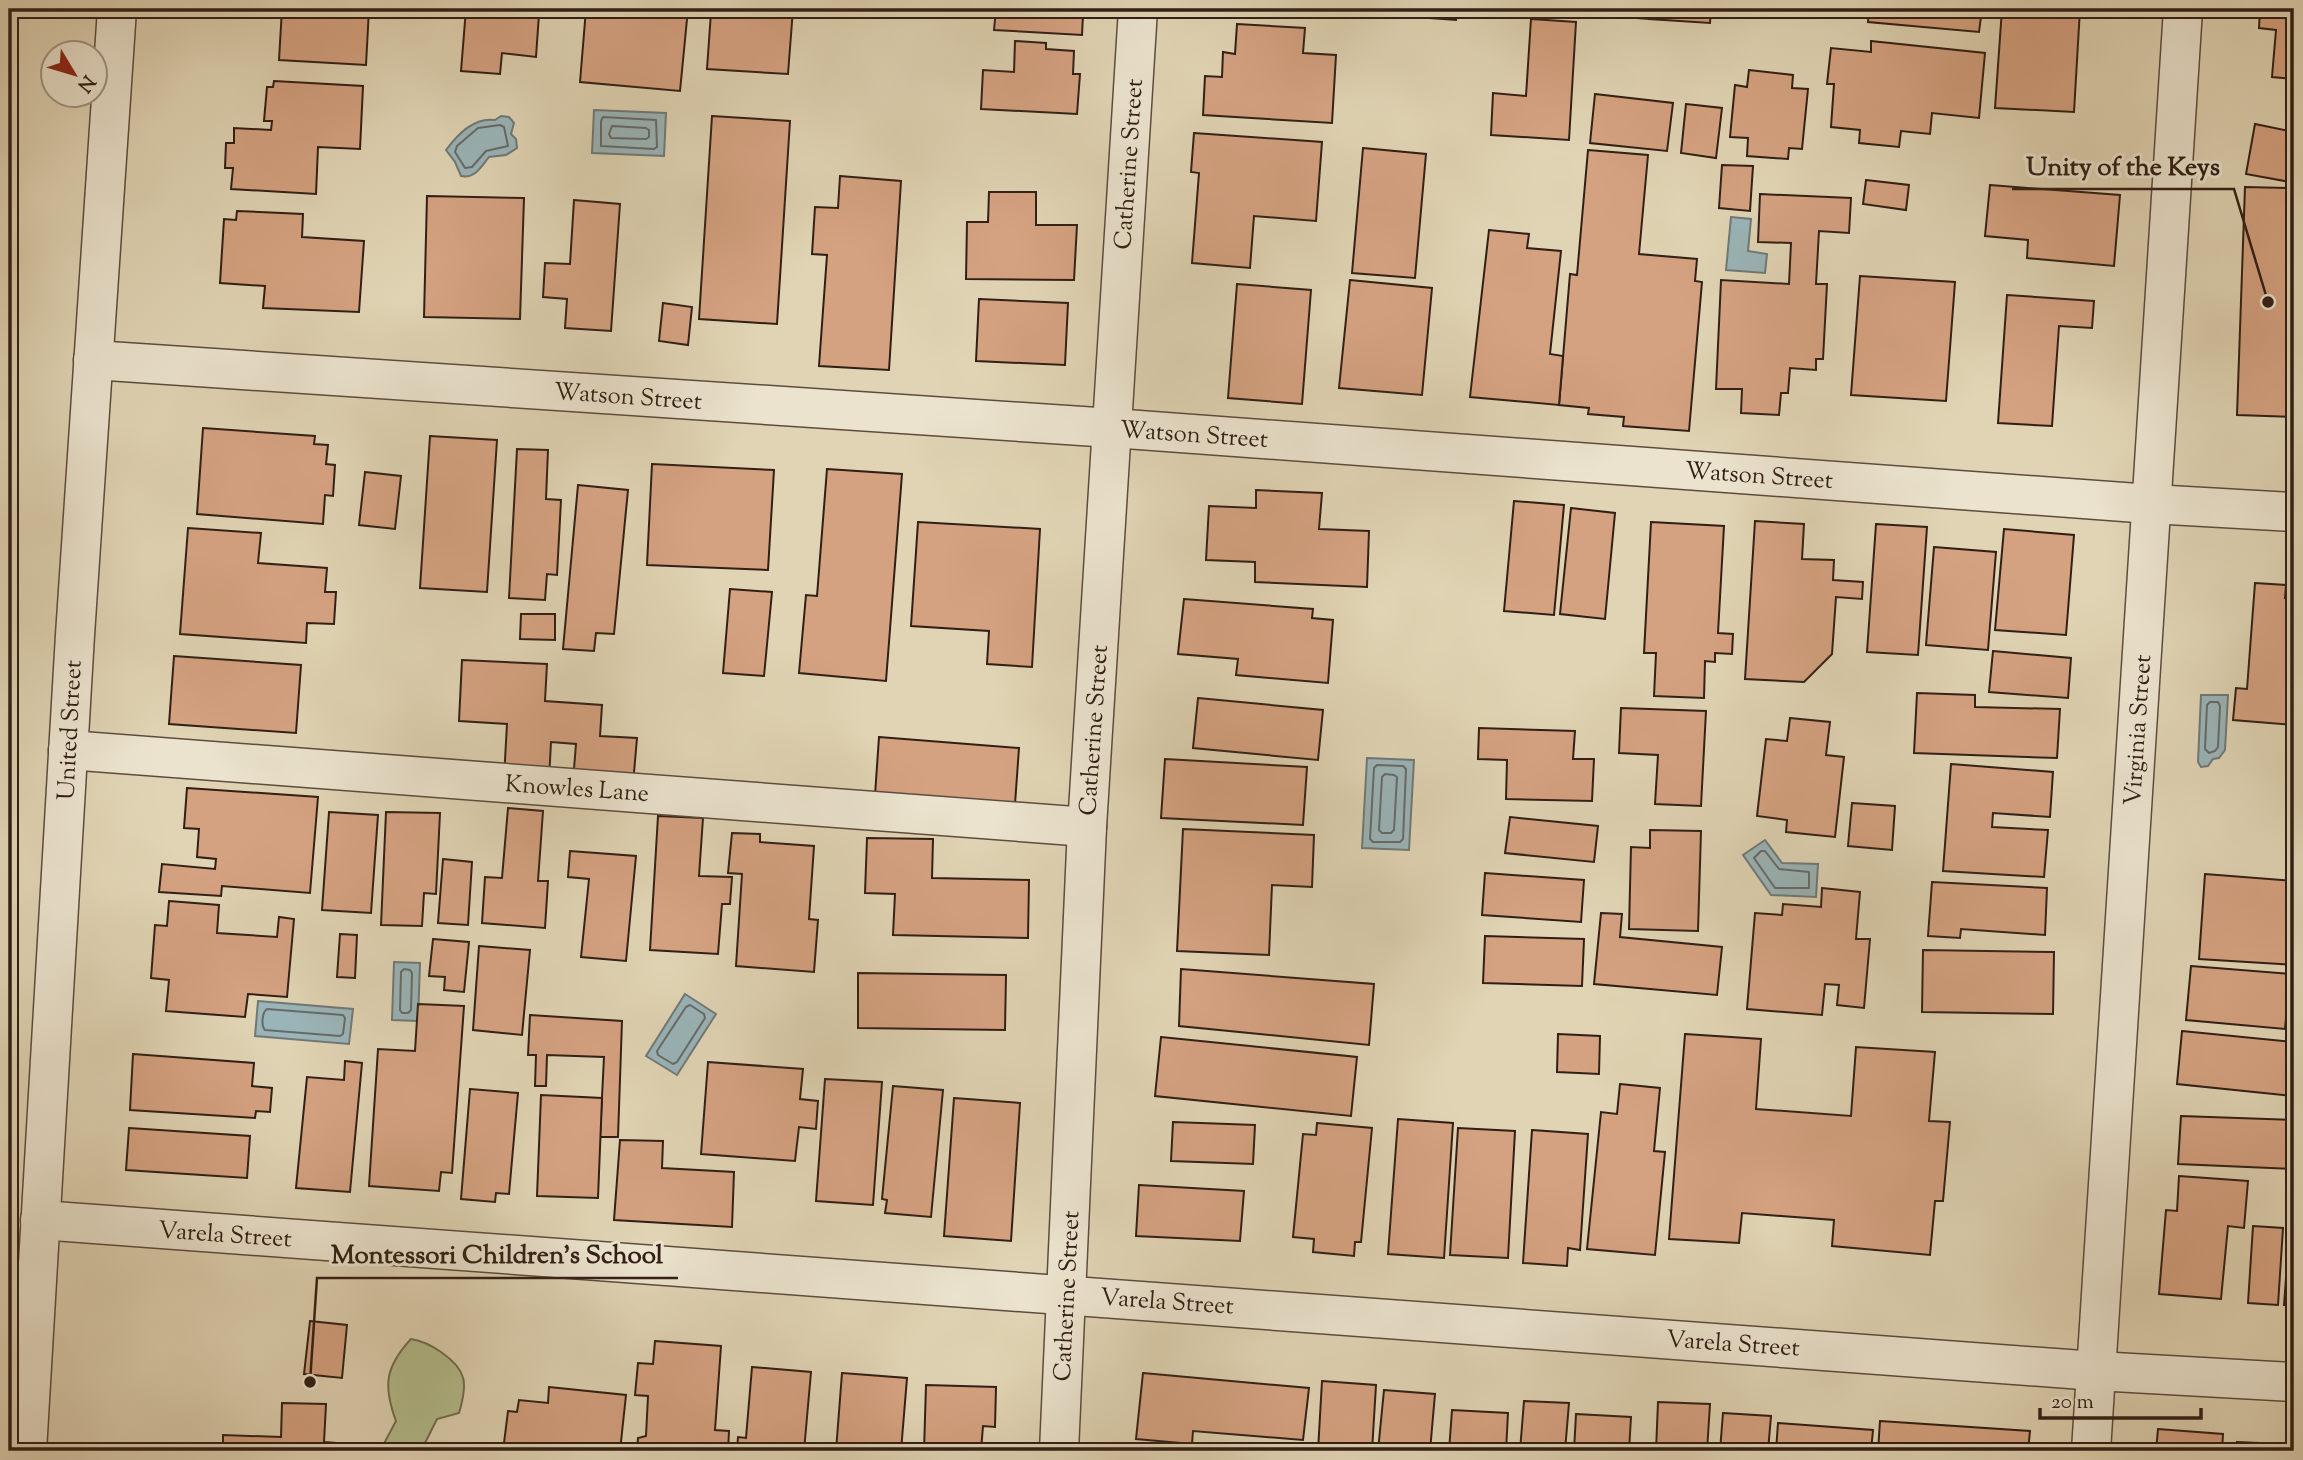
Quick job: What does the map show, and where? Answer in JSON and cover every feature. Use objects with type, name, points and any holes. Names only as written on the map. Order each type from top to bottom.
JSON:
[{"type":"street","name":"United Street","points":[[27,1451],[68,750],[117,9]]},
{"type":"street","name":"Catherine Street","points":[[1059,1451],[1087,827],[1138,9]]},
{"type":"street","name":"Virginia Street","points":[[2091,1451],[2183,9]]},
{"type":"street","name":"Watson Street","points":[[93,360],[1111,428],[2151,504],[2294,512]]},
{"type":"street","name":"Knowles Lane","points":[[68,750],[1087,827]]},
{"type":"street","name":"Varela Street","points":[[40,1220],[2096,1371],[2294,1382]]},
{"type":"green space","points":[[411,1339],[437,1350],[450,1359],[460,1371],[464,1393],[459,1413],[437,1419],[421,1451],[380,1451],[396,1421],[388,1387],[391,1368]]},
{"type":"water","points":[[594,110],[666,113],[664,156],[592,153]]},
{"type":"water","points":[[501,116],[509,117],[514,123],[511,134],[516,139],[517,148],[506,155],[489,157],[474,174],[461,176],[446,150],[473,124],[495,120]]},
{"type":"water","points":[[1731,217],[1751,219],[1748,251],[1767,254],[1765,273],[1726,270]]},
{"type":"water","points":[[2201,695],[2228,695],[2225,750],[2208,766],[2201,767],[2198,762]]},
{"type":"water","points":[[1367,758],[1414,760],[1409,850],[1362,848]]},
{"type":"water","points":[[1765,840],[1782,863],[1818,864],[1816,897],[1771,895],[1743,855]]},
{"type":"water","points":[[394,962],[420,963],[418,1021],[392,1020]]},
{"type":"water","points":[[685,994],[716,1014],[677,1075],[646,1056]]},
{"type":"water","points":[[258,1001],[353,1009],[349,1044],[255,1036]]},
{"type":"building","points":[[282,9],[369,9],[366,65],[279,60]]},
{"type":"building","points":[[466,9],[523,9],[523,12],[539,14],[536,57],[502,53],[500,74],[461,71]]},
{"type":"building","points":[[586,9],[688,9],[680,91],[580,82]]},
{"type":"building","points":[[731,9],[793,9],[788,74],[707,69],[711,12],[731,13]]},
{"type":"building","points":[[996,9],[1062,9],[1062,14],[1083,15],[1082,35],[994,30]]},
{"type":"building","points":[[1389,9],[1457,9],[1456,20],[1388,15]]},
{"type":"building","points":[[1481,9],[1521,9],[1521,16],[1481,16]]},
{"type":"building","points":[[1598,9],[1650,9],[1649,19],[1597,15]]},
{"type":"building","points":[[1650,9],[1711,9],[1710,23],[1649,19]]},
{"type":"building","points":[[1869,9],[1982,9],[1979,32],[1868,22]]},
{"type":"building","points":[[2002,9],[2080,9],[2074,112],[1995,108]]},
{"type":"building","points":[[2260,9],[2294,9],[2294,79],[2272,77],[2276,30],[2259,28]]},
{"type":"building","points":[[1531,19],[1576,22],[1569,140],[1491,135],[1493,93],[1526,96]]},
{"type":"building","points":[[1237,24],[1305,28],[1303,53],[1336,55],[1332,123],[1203,115],[1205,76],[1222,77],[1223,52],[1235,54]]},
{"type":"building","points":[[1015,41],[1046,43],[1046,49],[1074,51],[1073,74],[1080,74],[1077,114],[981,109],[983,70],[1014,72]]},
{"type":"building","points":[[1871,41],[1985,53],[1979,118],[1932,113],[1930,134],[1901,131],[1899,147],[1859,143],[1860,130],[1831,127],[1834,84],[1827,84],[1831,48],[1871,52]]},
{"type":"building","points":[[1749,70],[1793,75],[1792,88],[1808,89],[1802,149],[1789,148],[1788,159],[1747,156],[1748,138],[1730,137],[1735,85],[1747,87]]},
{"type":"building","points":[[274,81],[363,86],[360,149],[318,147],[316,194],[231,189],[233,168],[225,168],[226,143],[234,143],[234,128],[271,130],[272,121],[264,121],[267,87],[273,87]]},
{"type":"building","points":[[1595,94],[1673,103],[1667,151],[1590,143]]},
{"type":"building","points":[[1686,104],[1722,108],[1716,158],[1681,153]]},
{"type":"building","points":[[712,116],[790,121],[777,324],[699,319]]},
{"type":"building","points":[[2255,124],[2294,132],[2294,161],[2290,182],[2246,174]]},
{"type":"building","points":[[1194,133],[1322,142],[1316,221],[1254,216],[1250,268],[1192,263],[1199,173],[1191,172]]},
{"type":"building","points":[[1363,148],[1426,154],[1415,278],[1352,273]]},
{"type":"building","points":[[1588,150],[1648,155],[1639,254],[1697,259],[1695,281],[1702,282],[1689,431],[1623,426],[1624,417],[1588,414],[1589,408],[1559,405],[1570,274],[1577,275]]},
{"type":"building","points":[[1722,165],[1753,166],[1750,211],[1719,208]]},
{"type":"building","points":[[840,176],[901,181],[889,370],[819,366],[827,255],[812,254],[815,207],[838,208]]},
{"type":"building","points":[[1866,180],[1909,185],[1906,210],[1863,204]]},
{"type":"building","points":[[1990,185],[2120,195],[2114,266],[2027,258],[2028,240],[1985,236]]},
{"type":"building","points":[[2245,187],[2294,188],[2294,417],[2237,415]]},
{"type":"building","points":[[989,192],[1036,192],[1036,225],[1077,225],[1074,280],[966,279],[967,222],[988,222]]},
{"type":"building","points":[[1760,194],[1851,198],[1849,233],[1819,231],[1816,284],[1827,284],[1823,359],[1816,359],[1816,370],[1790,368],[1788,393],[1781,393],[1779,415],[1741,413],[1742,389],[1716,389],[1721,280],[1789,284],[1791,243],[1758,242]]},
{"type":"building","points":[[427,196],[524,198],[520,319],[424,317]]},
{"type":"building","points":[[574,200],[620,204],[611,331],[565,328],[567,299],[543,297],[545,263],[570,264]]},
{"type":"building","points":[[237,211],[303,214],[302,237],[364,241],[359,312],[263,308],[265,286],[220,283],[224,219],[236,220]]},
{"type":"building","points":[[1489,230],[1529,234],[1527,248],[1561,251],[1550,354],[1563,356],[1559,405],[1470,397]]},
{"type":"building","points":[[1860,276],[1955,282],[1946,401],[1851,395]]},
{"type":"building","points":[[1350,280],[1432,288],[1422,395],[1339,388]]},
{"type":"building","points":[[1237,284],[1311,290],[1302,404],[1228,398]]},
{"type":"building","points":[[2007,295],[2094,301],[2092,328],[2059,326],[2052,426],[1998,423]]},
{"type":"building","points":[[979,299],[1068,303],[1065,365],[976,361]]},
{"type":"building","points":[[663,303],[692,307],[688,345],[659,341]]},
{"type":"building","points":[[203,428],[315,436],[314,444],[328,445],[326,464],[335,465],[333,496],[325,495],[323,524],[197,514]]},
{"type":"building","points":[[430,436],[497,440],[487,592],[420,588]]},
{"type":"building","points":[[517,449],[548,450],[546,499],[561,500],[557,575],[547,574],[545,600],[509,598]]},
{"type":"building","points":[[652,464],[774,470],[768,570],[647,565]]},
{"type":"building","points":[[827,469],[902,474],[886,681],[799,673],[806,595],[817,596]]},
{"type":"building","points":[[365,472],[401,476],[395,529],[359,525]]},
{"type":"building","points":[[578,485],[628,490],[614,634],[596,633],[594,651],[563,649]]},
{"type":"building","points":[[1256,490],[1322,493],[1319,529],[1369,531],[1367,587],[1255,582],[1255,562],[1206,560],[1209,506],[1256,508]]},
{"type":"building","points":[[1514,501],[1564,505],[1554,615],[1504,611]]},
{"type":"building","points":[[1571,508],[1615,513],[1605,619],[1560,614]]},
{"type":"building","points":[[1755,521],[1804,524],[1802,559],[1834,560],[1833,580],[1863,582],[1862,599],[1836,597],[1832,654],[1804,682],[1745,679]]},
{"type":"building","points":[[918,522],[1040,529],[1032,667],[987,664],[989,631],[911,626]]},
{"type":"building","points":[[1651,522],[1724,526],[1718,633],[1733,634],[1732,654],[1715,653],[1715,662],[1705,661],[1704,698],[1654,696],[1656,653],[1644,653]]},
{"type":"building","points":[[1876,524],[1927,527],[1918,655],[1867,652]]},
{"type":"building","points":[[188,528],[261,533],[258,563],[327,568],[325,592],[336,592],[334,624],[307,623],[306,643],[180,634]]},
{"type":"building","points":[[2004,529],[2074,535],[2066,635],[1995,630]]},
{"type":"building","points":[[1934,547],[1996,552],[1988,650],[1926,645]]},
{"type":"building","points":[[2255,583],[2286,585],[2285,598],[2294,599],[2294,725],[2233,720],[2236,688],[2247,689]]},
{"type":"building","points":[[730,589],[772,592],[764,676],[723,673]]},
{"type":"building","points":[[1184,599],[1313,609],[1312,618],[1333,620],[1328,683],[1236,675],[1238,659],[1178,654]]},
{"type":"building","points":[[521,614],[555,614],[555,640],[520,639]]},
{"type":"building","points":[[1993,651],[2071,658],[2068,698],[1989,692]]},
{"type":"building","points":[[174,656],[301,665],[296,733],[169,724]]},
{"type":"building","points":[[462,660],[547,664],[545,701],[602,705],[600,736],[637,738],[633,784],[573,781],[576,744],[551,742],[549,780],[504,778],[507,724],[459,721]]},
{"type":"building","points":[[1917,693],[1975,695],[1975,707],[2060,709],[2057,758],[1914,753]]},
{"type":"building","points":[[1198,698],[1323,710],[1318,760],[1193,748]]},
{"type":"building","points":[[1621,708],[1706,711],[1701,806],[1655,804],[1658,755],[1619,753]]},
{"type":"building","points":[[1790,718],[1830,722],[1826,755],[1844,757],[1835,837],[1786,832],[1787,820],[1757,816],[1766,739],[1787,741]]},
{"type":"building","points":[[1479,728],[1575,731],[1573,759],[1594,759],[1592,801],[1506,799],[1507,760],[1478,759]]},
{"type":"building","points":[[879,737],[1019,748],[1015,804],[875,795]]},
{"type":"building","points":[[1165,759],[1307,767],[1303,825],[1161,818]]},
{"type":"building","points":[[1951,764],[2053,772],[2050,817],[1993,813],[1992,827],[2048,830],[2044,877],[1943,871]]},
{"type":"building","points":[[187,788],[318,797],[310,893],[222,886],[221,896],[159,892],[162,864],[215,869],[216,859],[197,857],[199,829],[184,828]]},
{"type":"building","points":[[1852,803],[1895,806],[1892,850],[1848,846]]},
{"type":"building","points":[[508,808],[543,811],[538,881],[548,881],[545,928],[482,923],[485,877],[502,878]]},
{"type":"building","points":[[329,812],[378,815],[371,913],[322,910]]},
{"type":"building","points":[[386,812],[440,813],[436,894],[424,893],[422,926],[381,925]]},
{"type":"building","points":[[658,816],[703,818],[699,876],[732,877],[730,904],[722,904],[718,954],[650,950]]},
{"type":"building","points":[[1510,817],[1598,826],[1594,862],[1505,853]]},
{"type":"building","points":[[1183,829],[1314,835],[1312,887],[1272,885],[1269,955],[1177,951]]},
{"type":"building","points":[[1650,830],[1701,831],[1698,931],[1629,929],[1631,847],[1650,848]]},
{"type":"building","points":[[732,833],[760,834],[760,842],[814,846],[809,919],[818,920],[814,972],[736,966],[742,874],[728,873]]},
{"type":"building","points":[[867,838],[933,839],[932,878],[1029,880],[1028,938],[893,935],[895,894],[865,893]]},
{"type":"building","points":[[570,851],[636,856],[626,961],[581,957],[589,879],[568,877]]},
{"type":"building","points":[[443,859],[472,862],[468,925],[438,923]]},
{"type":"building","points":[[1485,873],[1584,880],[1581,922],[1482,915]]},
{"type":"building","points":[[2205,874],[2294,881],[2294,965],[2199,959]]},
{"type":"building","points":[[1932,882],[2047,888],[2045,935],[1961,929],[1960,938],[1928,936]]},
{"type":"building","points":[[1822,888],[1860,892],[1856,939],[1870,939],[1864,1008],[1837,1005],[1839,985],[1825,984],[1822,1015],[1747,1009],[1755,913],[1782,915],[1783,904],[1821,907]]},
{"type":"building","points":[[169,901],[219,905],[217,933],[277,937],[279,917],[294,919],[287,997],[248,994],[245,1017],[166,1011],[169,980],[151,978],[155,925],[167,926]]},
{"type":"building","points":[[1601,913],[1622,914],[1620,937],[1722,947],[1717,995],[1594,984]]},
{"type":"building","points":[[340,934],[357,935],[355,978],[337,977]]},
{"type":"building","points":[[1485,936],[1584,939],[1582,986],[1483,983]]},
{"type":"building","points":[[433,939],[469,942],[464,992],[444,990],[445,977],[429,976]]},
{"type":"building","points":[[479,946],[530,950],[522,1035],[473,1030]]},
{"type":"building","points":[[1923,950],[2054,952],[2053,1014],[1922,1012]]},
{"type":"building","points":[[2191,966],[2290,974],[2285,1029],[2186,1020]]},
{"type":"building","points":[[1181,969],[1374,984],[1369,1045],[1179,1026]]},
{"type":"building","points":[[858,973],[1006,975],[1005,1030],[858,1028]]},
{"type":"building","points":[[418,1004],[464,1006],[452,1173],[441,1172],[439,1191],[369,1186],[378,1049],[415,1051]]},
{"type":"building","points":[[530,1015],[622,1021],[618,1137],[600,1137],[604,1057],[547,1055],[546,1086],[535,1086],[536,1055],[528,1055]]},
{"type":"building","points":[[2182,1031],[2294,1042],[2294,1096],[2177,1084]]},
{"type":"building","points":[[1558,1034],[1600,1036],[1599,1074],[1557,1072]]},
{"type":"building","points":[[1685,1034],[1761,1039],[1756,1109],[1851,1116],[1856,1047],[1935,1052],[1929,1121],[1950,1122],[1943,1201],[1935,1201],[1930,1255],[1832,1246],[1834,1220],[1742,1213],[1739,1243],[1669,1239]]},
{"type":"building","points":[[1161,1037],[1357,1057],[1351,1116],[1155,1096]]},
{"type":"building","points":[[133,1054],[254,1063],[252,1086],[272,1088],[270,1112],[256,1111],[255,1118],[130,1110]]},
{"type":"building","points":[[345,1061],[362,1063],[350,1192],[296,1188],[307,1077],[344,1080]]},
{"type":"building","points":[[708,1062],[803,1069],[800,1099],[818,1101],[816,1129],[799,1127],[795,1161],[701,1154]]},
{"type":"building","points":[[825,1079],[882,1082],[873,1205],[816,1201]]},
{"type":"building","points":[[1620,1084],[1660,1088],[1654,1151],[1665,1152],[1655,1255],[1587,1249],[1601,1112],[1617,1114]]},
{"type":"building","points":[[893,1086],[943,1090],[931,1217],[885,1213],[887,1200],[882,1199]]},
{"type":"building","points":[[470,1089],[518,1093],[509,1194],[496,1193],[495,1202],[461,1199]]},
{"type":"building","points":[[541,1095],[602,1098],[598,1198],[537,1196]]},
{"type":"building","points":[[954,1098],[1020,1103],[1011,1241],[944,1236]]},
{"type":"building","points":[[2181,1116],[2294,1120],[2294,1169],[2178,1164]]},
{"type":"building","points":[[1398,1119],[1453,1123],[1444,1258],[1388,1254]]},
{"type":"building","points":[[1173,1122],[1255,1125],[1253,1164],[1171,1161]]},
{"type":"building","points":[[1317,1123],[1372,1128],[1361,1242],[1355,1242],[1354,1256],[1313,1252],[1314,1239],[1293,1237],[1303,1134],[1316,1135]]},
{"type":"building","points":[[129,1128],[250,1136],[247,1178],[126,1170]]},
{"type":"building","points":[[1458,1128],[1515,1131],[1508,1258],[1450,1255]]},
{"type":"building","points":[[1532,1130],[1588,1134],[1580,1250],[1568,1248],[1567,1266],[1523,1263]]},
{"type":"building","points":[[620,1140],[663,1141],[662,1168],[734,1172],[732,1227],[614,1220]]},
{"type":"building","points":[[2179,1176],[2248,1181],[2244,1228],[2228,1226],[2221,1299],[2159,1294],[2166,1210],[2177,1211]]},
{"type":"building","points":[[1139,1185],[1244,1191],[1240,1241],[1136,1236]]},
{"type":"building","points":[[2290,1224],[2294,1224],[2294,1305],[2284,1305]]},
{"type":"building","points":[[2253,1226],[2283,1228],[2278,1305],[2248,1303]]},
{"type":"building","points":[[310,1321],[347,1325],[342,1378],[304,1374]]},
{"type":"building","points":[[655,1341],[721,1346],[715,1430],[729,1431],[728,1451],[637,1451],[638,1438],[646,1436],[648,1396],[635,1395],[638,1363],[653,1364]]},
{"type":"building","points":[[752,1367],[811,1372],[804,1451],[737,1449],[738,1437],[746,1438]]},
{"type":"building","points":[[842,1373],[907,1378],[901,1451],[836,1451]]},
{"type":"building","points":[[1143,1373],[1309,1388],[1303,1440],[1193,1431],[1192,1444],[1136,1439]]},
{"type":"building","points":[[1322,1381],[1376,1385],[1372,1451],[1318,1451]]},
{"type":"building","points":[[926,1385],[996,1387],[995,1427],[983,1426],[981,1451],[924,1451]]},
{"type":"building","points":[[549,1387],[626,1395],[620,1451],[503,1451],[508,1411],[517,1412],[519,1400],[548,1403]]},
{"type":"building","points":[[1384,1390],[1435,1394],[1430,1451],[1378,1451]]},
{"type":"building","points":[[1524,1401],[1569,1403],[1565,1451],[1520,1451]]},
{"type":"building","points":[[1658,1402],[1710,1404],[1707,1451],[1656,1451]]},
{"type":"building","points":[[282,1403],[326,1404],[324,1442],[349,1444],[348,1451],[223,1451],[223,1435],[281,1437]]},
{"type":"building","points":[[1452,1410],[1508,1413],[1506,1451],[1449,1451]]},
{"type":"building","points":[[1723,1413],[1771,1416],[1768,1451],[1720,1451]]},
{"type":"building","points":[[1576,1414],[1631,1417],[1629,1451],[1574,1451]]},
{"type":"building","points":[[1880,1421],[2030,1431],[2028,1451],[1878,1451]]},
{"type":"building","points":[[1778,1423],[1873,1430],[1871,1451],[1776,1451]]},
{"type":"building","points":[[2158,1429],[2223,1434],[2222,1451],[2156,1451]]},
{"type":"building","points":[[2237,1442],[2282,1444],[2282,1451],[2237,1451]]},
{"type":"building","points":[[1138,1446],[1205,1451],[1138,1451]]},
{"type":"place","name":"Unity of the Keys","points":[[2268,302]]},
{"type":"place","name":"Montessori Children's School","points":[[310,1382]]}]
